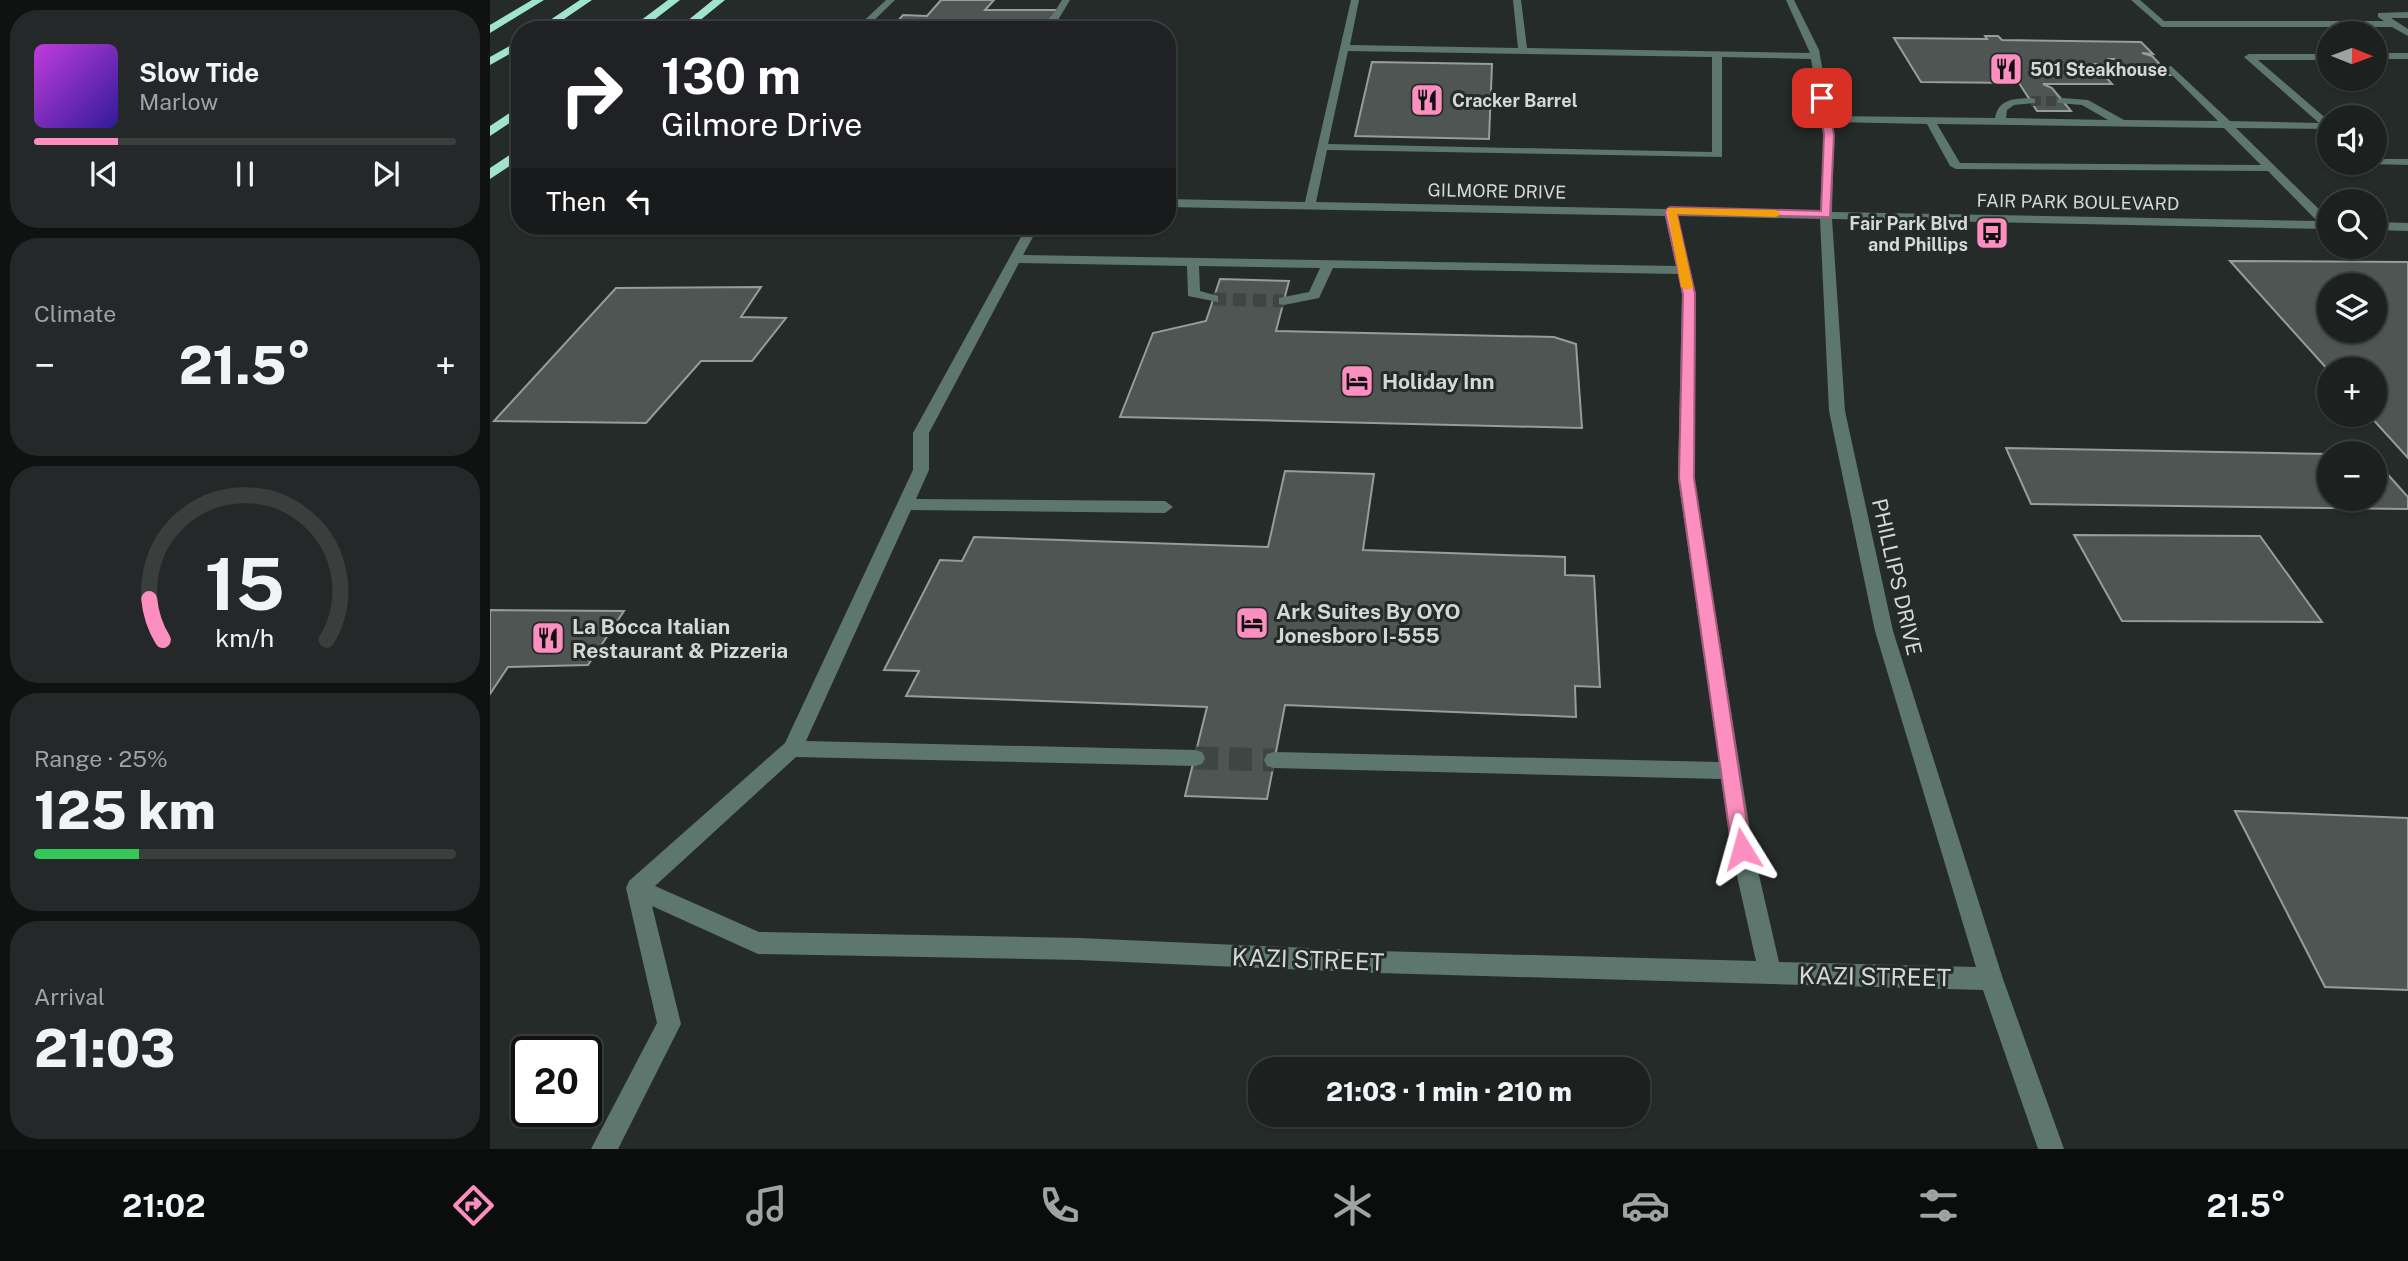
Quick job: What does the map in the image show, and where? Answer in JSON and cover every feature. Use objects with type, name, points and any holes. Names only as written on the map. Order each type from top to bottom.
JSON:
[{"type":"highway","points":[[490,30],[539,0]]},
{"type":"highway","points":[[555,21],[587,0]]},
{"type":"highway","points":[[646,21],[675,0]]},
{"type":"highway","points":[[693,21],[720,0]]},
{"type":"highway","points":[[490,62],[511,49]]},
{"type":"highway","points":[[490,132],[511,117]]},
{"type":"highway","points":[[490,175],[511,159]]},
{"type":"street","points":[[868,21],[891,0]]},
{"type":"street","points":[[1052,21],[1066,0]]},
{"type":"street","points":[[1310,205],[1355,0]]},
{"type":"street","points":[[1517,0],[1524,51]]},
{"type":"street","name":"PHILLIPS DRIVE","points":[[1790,0],[1815,56],[1829,135],[1826,215],[1837,411],[1884,631],[1991,979],[2051,1149]]},
{"type":"street","points":[[2135,0],[2162,24],[2394,24]]},
{"type":"street","points":[[2408,15],[2381,15],[2408,33]]},
{"type":"street","points":[[1344,48],[1815,56]]},
{"type":"street","points":[[1322,147],[1718,155],[1717,54]]},
{"type":"street","points":[[2387,56],[2408,56]]},
{"type":"street","points":[[2317,57],[2249,57],[2317,116]]},
{"type":"street","points":[[2171,69],[2317,213]]},
{"type":"street","points":[[2062,101],[2084,102],[2123,123]]},
{"type":"street","points":[[2000,121],[2002,109],[2011,102],[2031,102]]},
{"type":"street","points":[[1826,118],[2317,126]]},
{"type":"street","points":[[1930,120],[1956,166],[2270,168]]},
{"type":"street","points":[[2387,162],[2408,162]]},
{"type":"street","name":"GILMORE DRIVE","points":[[1176,203],[1826,215]]},
{"type":"street","points":[[1670,211],[1689,294],[1686,478],[1742,849],[1770,973]]},
{"type":"street","name":"FAIR PARK BOULEVARD","points":[[1826,215],[2317,225]]},
{"type":"street","points":[[2387,226],[2408,227]]},
{"type":"street","points":[[604,1149],[669,1024],[637,888],[792,749],[921,470],[921,433],[1028,235]]},
{"type":"street","points":[[1015,259],[1684,270]]},
{"type":"street","points":[[1193,261],[1193,293],[1213,299]]},
{"type":"street","points":[[1284,301],[1314,295],[1328,264]]},
{"type":"street","points":[[905,504],[1165,506]]},
{"type":"street","points":[[792,749],[1195,758]]},
{"type":"street","points":[[1274,760],[1730,771]]},
{"type":"street","name":"KAZI STREET","points":[[637,888],[758,943],[1079,949],[1991,979]]},
{"type":"building","points":[[941,0],[994,0],[985,10],[1057,10],[1049,21],[898,21],[903,15],[927,16]]},
{"type":"building","name":"501 Steakhouse","points":[[1985,36],[1998,36],[2002,40],[2141,42],[2153,54],[2142,53],[2152,56],[2170,75],[2129,75],[2114,59],[2109,59],[2112,64],[2094,64],[2112,84],[2043,84],[2052,88],[2071,111],[2037,111],[2019,83],[1921,82],[1894,38],[1987,39]]},
{"type":"building","name":"Cracker Barrel","points":[[1372,62],[1492,64],[1489,139],[1355,136]]},
{"type":"building","points":[[2230,261],[2408,262],[2408,458],[2380,427],[2387,427],[2387,357],[2317,358]]},
{"type":"building","name":"Holiday Inn","points":[[1220,279],[1289,281],[1276,331],[1554,337],[1576,344],[1582,428],[1120,417],[1153,333],[1206,321]]},
{"type":"building","points":[[761,287],[741,317],[786,318],[752,361],[701,361],[646,423],[494,421],[616,288]]},
{"type":"building","points":[[2006,448],[2317,454],[2317,508],[2031,504]]},
{"type":"building","name":"Ark Suites By OYO Jonesboro I-555","points":[[1285,471],[1374,474],[1363,550],[1565,557],[1565,575],[1594,576],[1600,687],[1575,686],[1576,717],[1285,705],[1267,799],[1185,796],[1207,707],[906,696],[919,671],[884,670],[940,560],[962,561],[974,537],[1268,547]]},
{"type":"building","points":[[2387,473],[2408,497],[2408,509],[2387,509]]},
{"type":"building","points":[[2074,535],[2260,536],[2322,622],[2122,621]]},
{"type":"building","name":"La Bocca Italian Restaurant & Pizzeria","points":[[490,610],[624,611],[588,665],[508,667],[490,694]]},
{"type":"building","points":[[2235,811],[2408,818],[2408,990],[2325,987]]},
{"type":"tunnel","points":[[2031,101],[2062,101]]},
{"type":"tunnel","points":[[1213,299],[1284,301]]},
{"type":"tunnel","points":[[1195,758],[1274,760]]},
{"type":"slow traffic","points":[[1687,287],[1670,211],[1776,214]]},
{"type":"place","name":"501 Steakhouse","points":[[2006,69]]},
{"type":"place","name":"Cracker Barrel","points":[[1427,100]]},
{"type":"place","name":"Fair Park Blvd and Phillips","points":[[1992,233]]},
{"type":"place","name":"Holiday Inn","points":[[1357,381]]},
{"type":"place","name":"Ark Suites By OYO Jonesboro I-555","points":[[1252,623]]},
{"type":"place","name":"La Bocca Italian Restaurant & Pizzeria","points":[[548,638]]},
{"type":"route","points":[[1742,849],[1686,478],[1689,294],[1670,211],[1826,215],[1829,135],[1822,98]]}]
